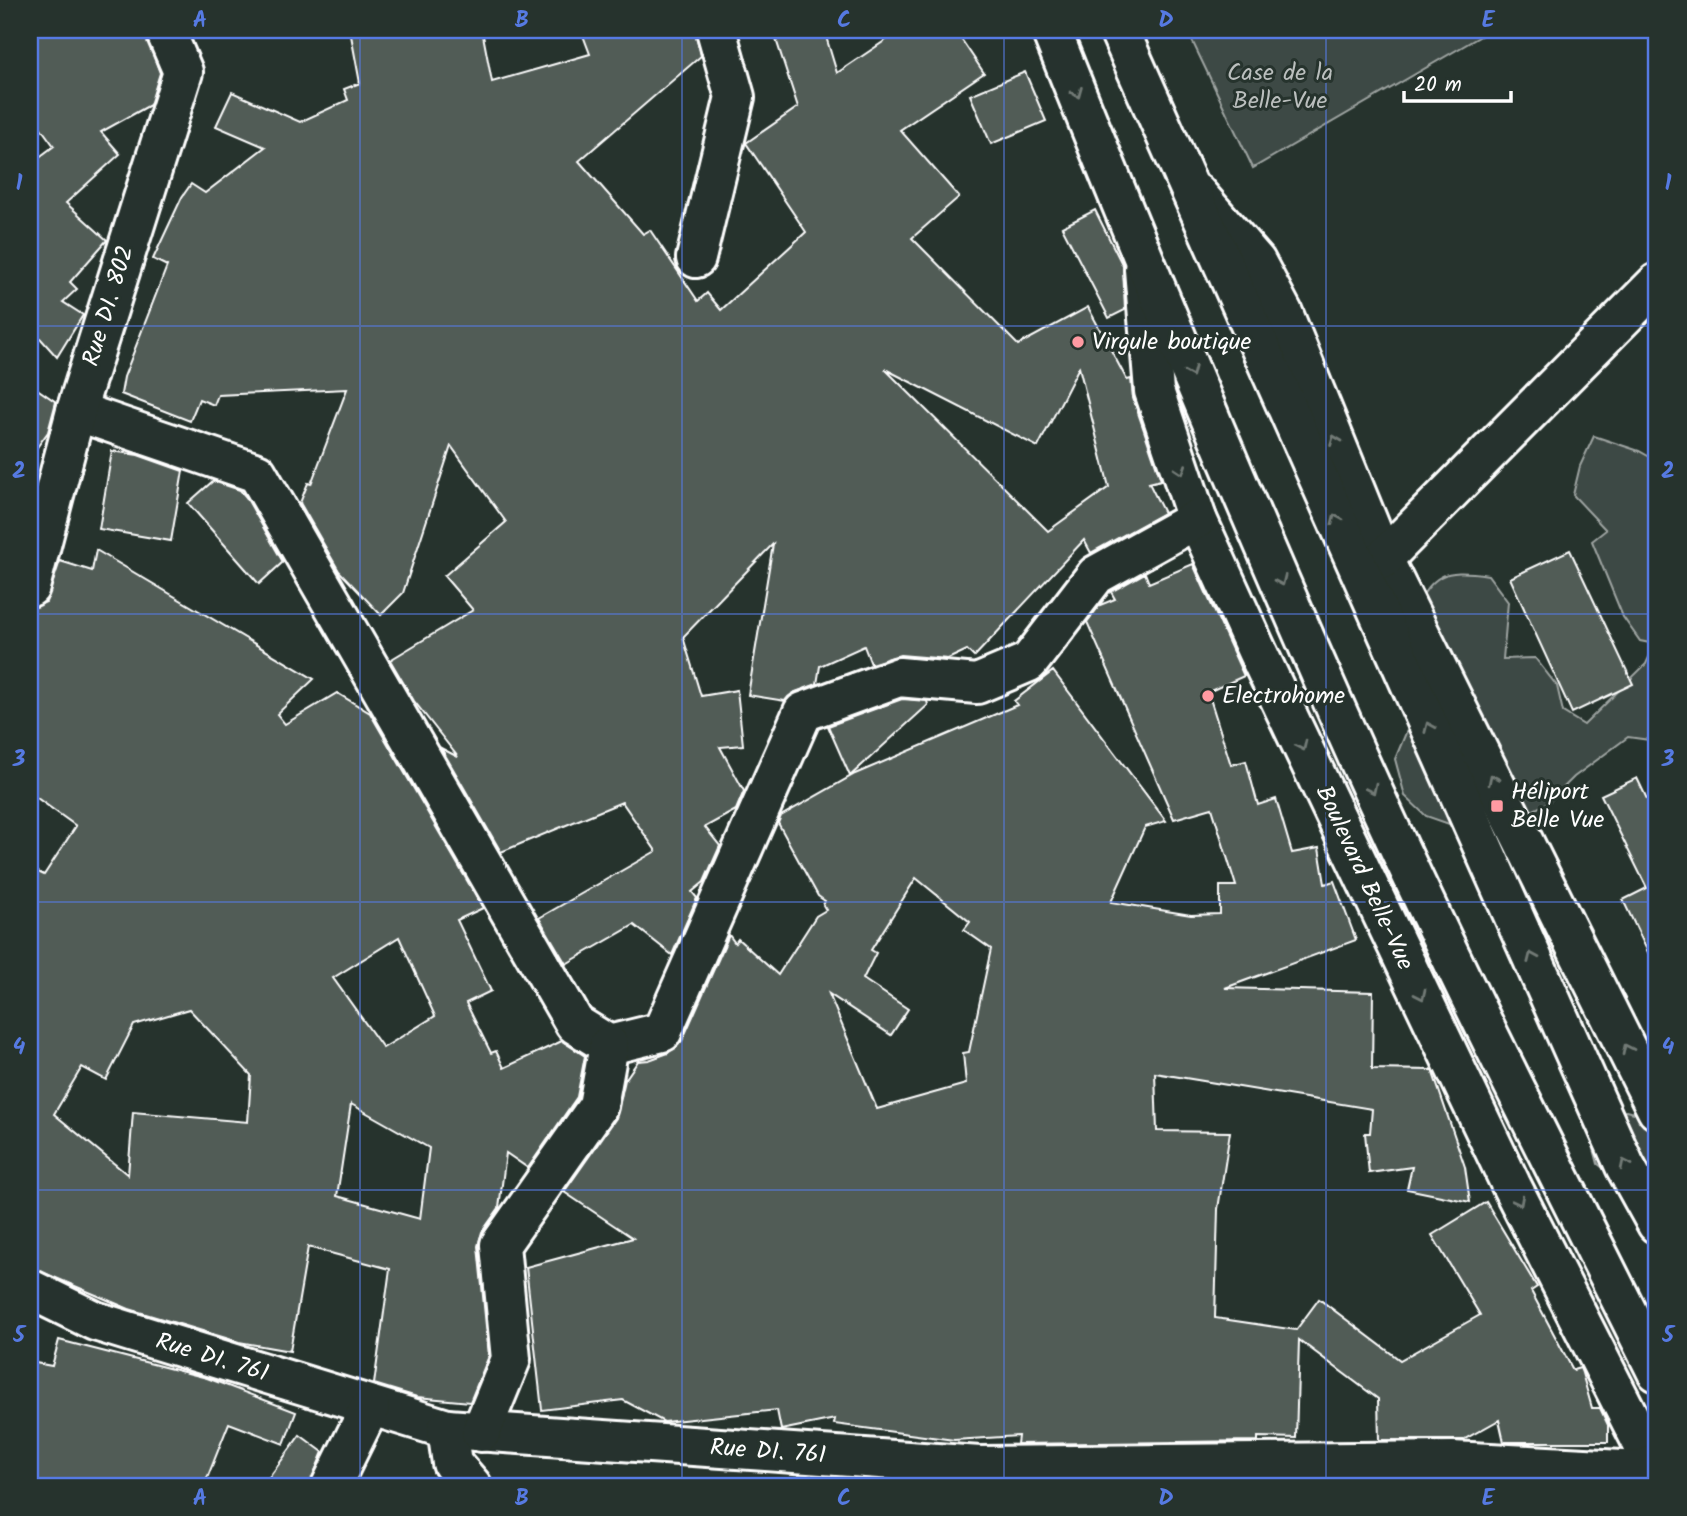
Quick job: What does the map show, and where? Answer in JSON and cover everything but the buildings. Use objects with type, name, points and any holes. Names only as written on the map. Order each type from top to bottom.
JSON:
[{"type":"street","name":"Rue DI. 802","points":[[30,587],[76,411],[183,72],[165,30]]},
{"type":"street","points":[[696,258],[735,97],[716,30]]},
{"type":"street","name":"Boulevard Belle-Vue","points":[[1051,30],[1143,260],[1363,769],[1541,1139],[1657,1372]]},
{"type":"street","points":[[1119,30],[1619,1153],[1657,1224]]},
{"type":"street","points":[[1184,179],[1256,262],[1283,313],[1383,559],[1657,1110]]},
{"type":"street","name":"Boulevard Belle-Vue","points":[[1143,260],[1154,391],[1197,519],[1256,651],[1647,1473]]},
{"type":"street","points":[[1383,559],[1657,283]]},
{"type":"street","points":[[76,411],[257,472],[575,1024],[609,1045],[662,1032],[803,712],[900,677],[976,684],[1029,662],[1096,575],[1197,519]]},
{"type":"street","points":[[472,1486],[452,1463],[464,1431],[511,1359],[500,1245],[598,1106],[609,1045]]},
{"type":"street","name":"Rue DI. 761","points":[[30,1289],[95,1321],[370,1407],[464,1431],[974,1476],[1452,1461],[1647,1473]]},
{"type":"street","points":[[331,1486],[370,1407]]},
{"type":"green space","name":"Case de la Belle-Vue","points":[[1187,30],[1491,30],[1253,168]]},
{"type":"green space","points":[[1594,436],[1639,451],[1657,461],[1657,741],[1628,737],[1574,777],[1548,803],[1505,824],[1452,825],[1426,816],[1405,796],[1395,759],[1408,728],[1427,720],[1407,619],[1438,579],[1457,573],[1488,575],[1508,602],[1503,659],[1535,658],[1557,686],[1563,712],[1584,725],[1646,664],[1655,644],[1640,641],[1623,617],[1592,541],[1606,530],[1573,495],[1580,466]]},
{"type":"green space","points":[[1657,1085],[1657,1162],[1625,1186],[1598,1164],[1586,1119],[1626,1111],[1650,1117]]},
{"type":"place","name":"Virgule boutique","points":[[1078,342]]},
{"type":"place","name":"Electrohome","points":[[1208,696]]},
{"type":"place","name":"Héliport Belle Vue","points":[[1497,806]]}]
